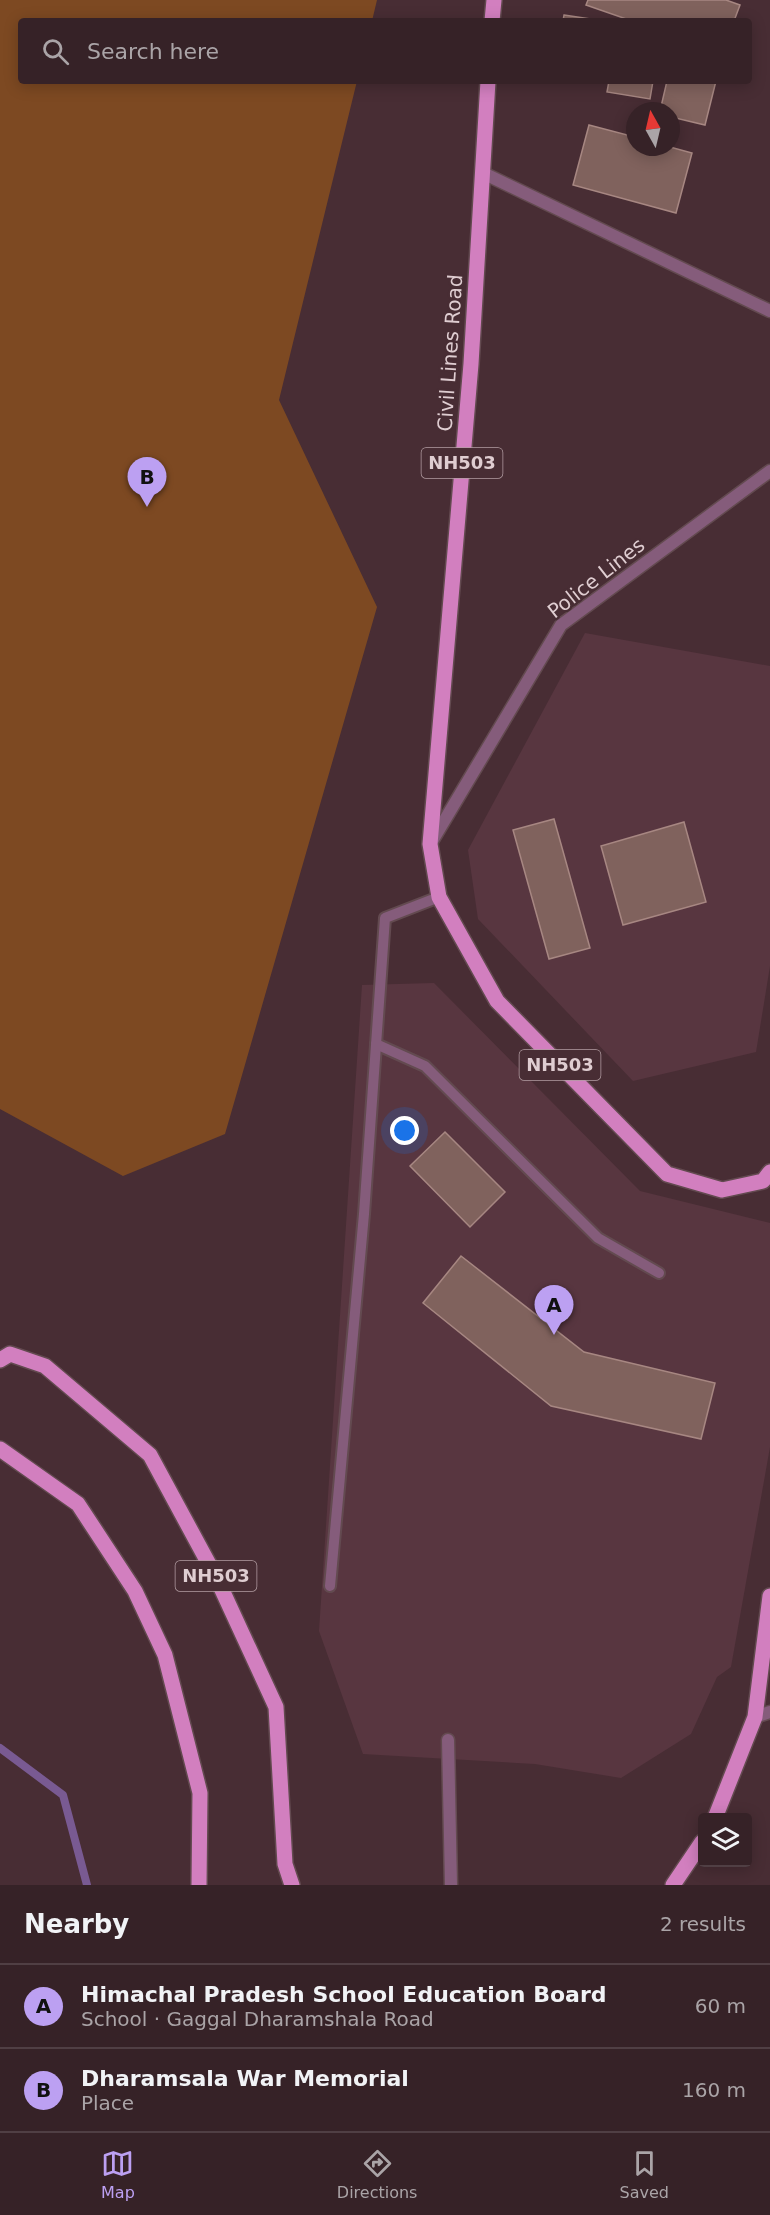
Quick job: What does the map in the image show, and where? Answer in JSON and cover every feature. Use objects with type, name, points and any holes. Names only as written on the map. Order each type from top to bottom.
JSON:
[{"type":"main road","points":[[492,18],[494,0]]},
{"type":"main road","name":"Civil Lines Road","points":[[430,844],[471,364],[489,84]]},
{"type":"main road","name":"NH503","points":[[430,844],[439,897],[497,1001],[667,1174],[722,1190],[763,1181],[770,1172]]},
{"type":"main road","name":"NH503","points":[[0,1360],[10,1354],[45,1366],[150,1455],[217,1579],[276,1707],[285,1864],[292,1885]]},
{"type":"main road","points":[[0,1449],[78,1504],[135,1591],[165,1655],[200,1793],[199,1885]]},
{"type":"main road","points":[[717,1813],[763,1715],[770,1596]]},
{"type":"main road","points":[[673,1885],[698,1848]]},
{"type":"street","points":[[483,173],[770,311]]},
{"type":"street","name":"Police Lines","points":[[430,844],[561,625],[770,471]]},
{"type":"street","points":[[448,1740],[451,1885]]},
{"type":"lane","points":[[330,1587],[385,918],[439,897]]},
{"type":"lane","points":[[376,1044],[425,1066],[598,1238],[659,1273]]},
{"type":"shaded area","points":[[0,0],[377,0],[373,18],[18,18],[18,84],[356,84],[279,400],[377,607],[225,1134],[123,1176],[0,1109]]},
{"type":"shaded area","points":[[585,633],[770,666],[770,966],[756,1052],[633,1081],[478,919],[468,850]]},
{"type":"shaded area","points":[[434,983],[640,1191],[770,1223],[770,1447],[731,1667],[717,1677],[691,1734],[621,1778],[535,1764],[363,1754],[319,1631],[362,985]]},
{"type":"building","points":[[588,0],[726,0],[740,5],[735,18],[623,18],[586,5]]},
{"type":"building","points":[[564,15],[584,18],[564,18]]},
{"type":"building","points":[[608,84],[652,84],[650,99],[607,92]]},
{"type":"building","points":[[666,84],[715,84],[705,125],[680,119],[680,102],[662,102]]},
{"type":"building","points":[[589,125],[626,135],[626,156],[680,156],[680,150],[692,153],[676,213],[573,185]]},
{"type":"building","points":[[554,819],[590,948],[549,959],[513,830]]},
{"type":"building","points":[[684,822],[706,902],[623,925],[601,846]]},
{"type":"building","points":[[445,1132],[505,1192],[470,1227],[410,1166]]},
{"type":"building","points":[[461,1256],[584,1352],[715,1383],[701,1439],[551,1406],[423,1303]]},
{"type":"waterway","points":[[0,1748],[63,1795],[87,1885]]},
{"type":"place","name":"Dharamsala War Memorial","points":[[147,507]]},
{"type":"place","name":"Himachal Pradesh School Education Board","points":[[554,1335]]}]
